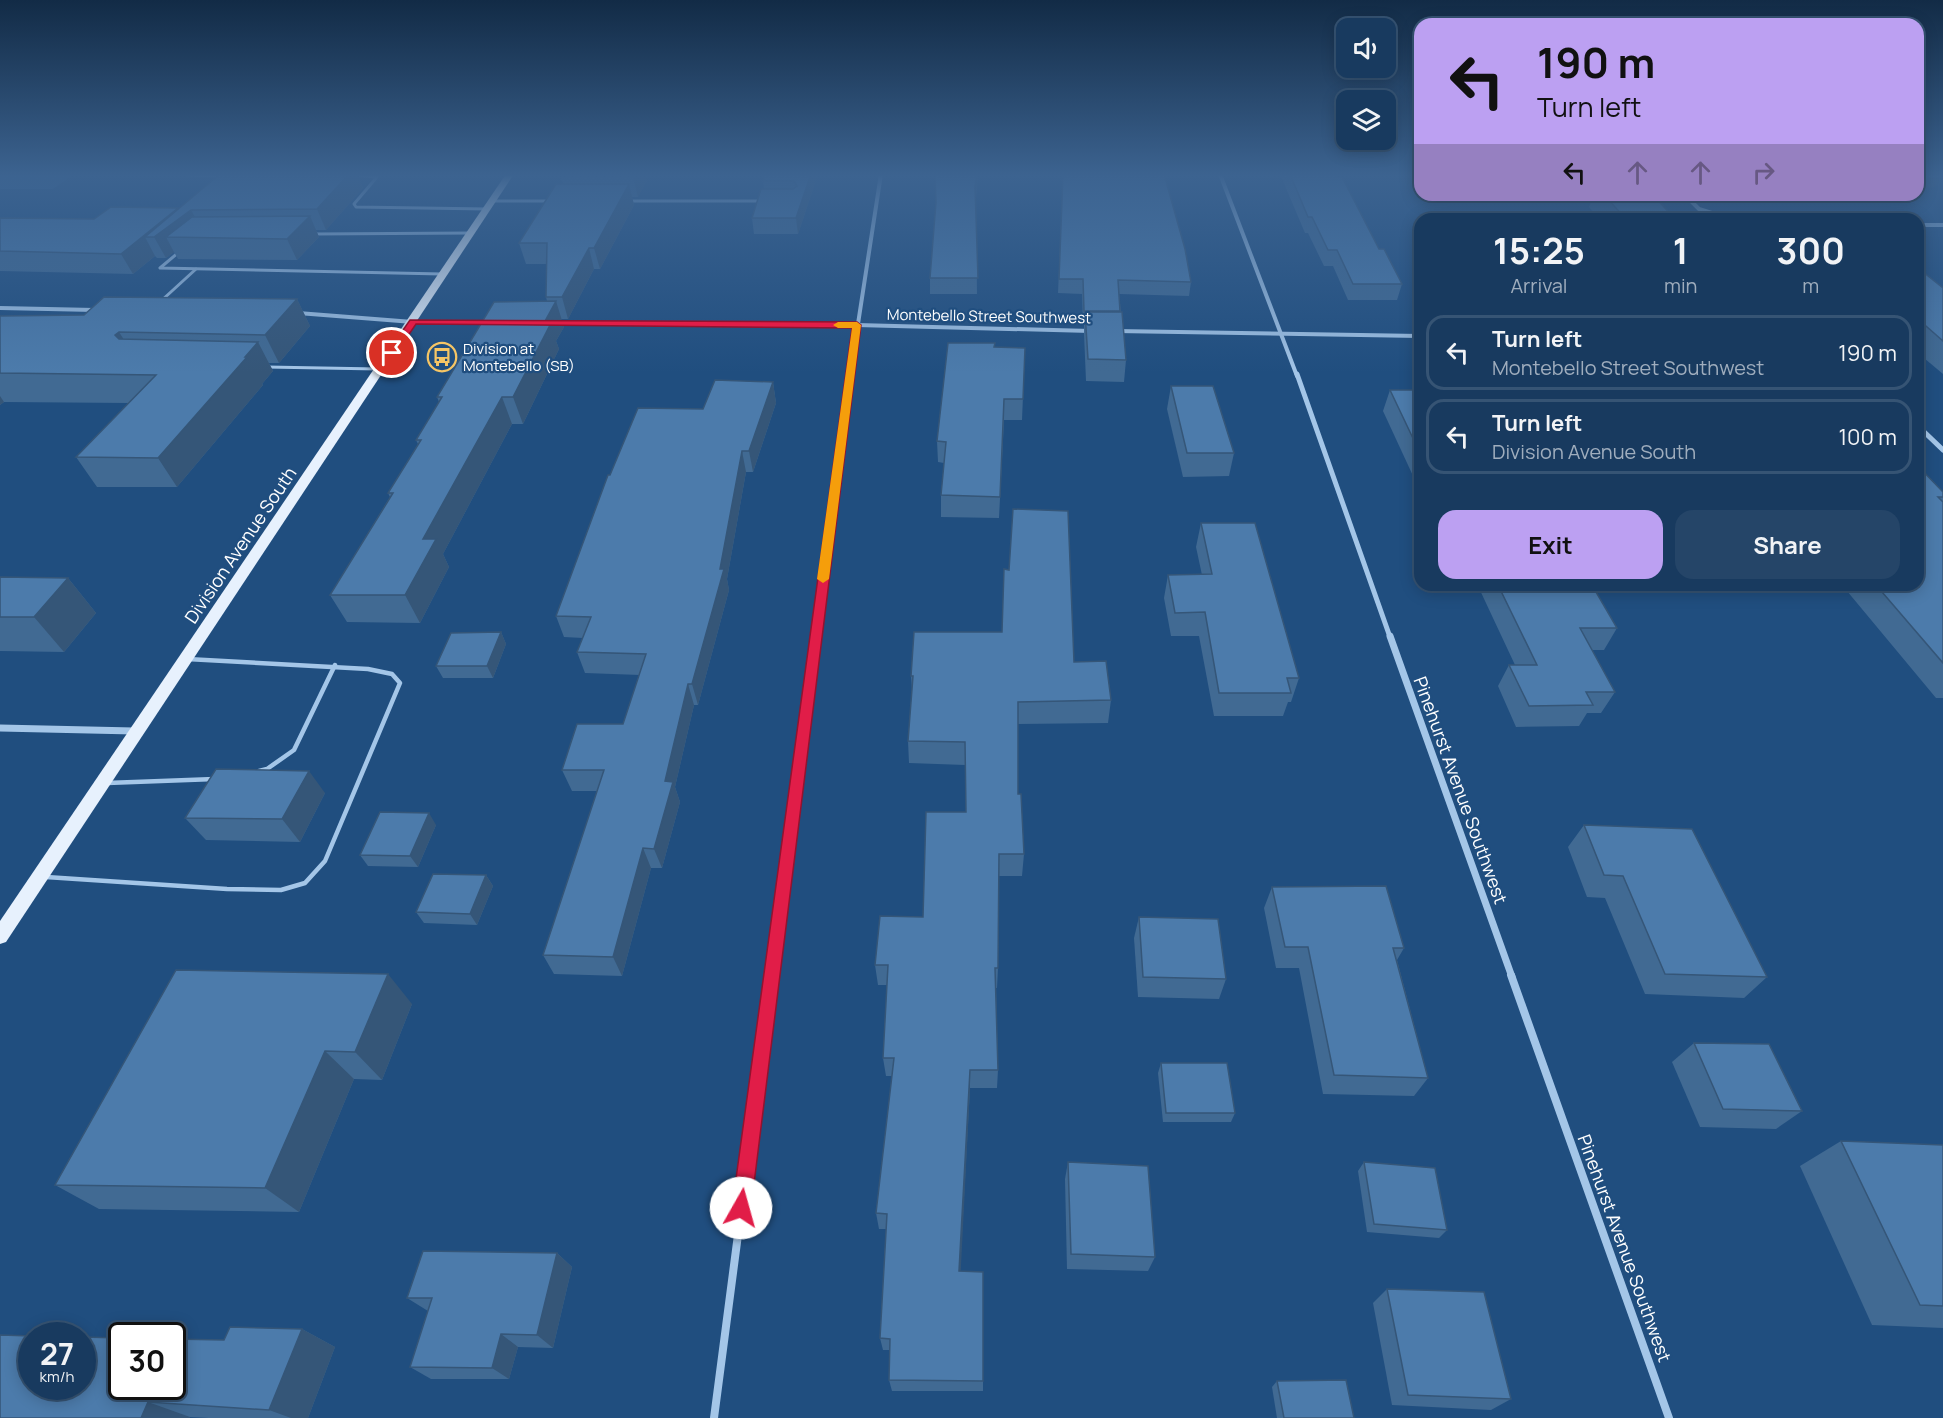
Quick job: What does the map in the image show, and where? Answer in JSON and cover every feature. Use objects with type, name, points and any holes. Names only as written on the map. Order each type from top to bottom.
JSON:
[{"type":"main road","name":"Division Avenue South","points":[[0,936],[135,731],[466,240]]},
{"type":"street","points":[[714,1418],[857,325],[870,240]]},
{"type":"street","name":"Pinehurst Avenue Southwest","points":[[1245,240],[1282,335],[1669,1418]]},
{"type":"street","points":[[0,308],[106,310]]},
{"type":"street","points":[[291,313],[413,322],[500,322]]},
{"type":"street","name":"Montebello Street Southwest","points":[[546,323],[857,325],[1097,331]]},
{"type":"street","name":"Montebello Street Southwest","points":[[1109,331],[1414,336]]},
{"type":"street","points":[[1924,432],[1943,450]]},
{"type":"street","points":[[0,728],[135,731]]},
{"type":"lane","points":[[185,247],[160,268],[444,274]]},
{"type":"lane","points":[[157,304],[196,268]]},
{"type":"lane","points":[[256,367],[381,369]]},
{"type":"lane","points":[[39,876],[227,889],[281,890],[305,883],[325,861],[400,683],[392,674],[335,665],[184,659]]},
{"type":"lane","points":[[256,772],[267,769],[294,750],[335,665]]},
{"type":"lane","points":[[101,783],[222,779]]},
{"type":"building","points":[[0,240],[138,240],[121,254],[0,251]]},
{"type":"building","points":[[521,240],[598,240],[594,248],[589,248],[562,297],[546,297],[547,243],[519,243]]},
{"type":"building","points":[[933,240],[977,240],[978,278],[930,278]]},
{"type":"building","points":[[1060,240],[1183,240],[1191,282],[1118,280],[1120,311],[1084,311],[1083,279],[1059,279]]},
{"type":"building","points":[[1323,240],[1374,240],[1379,249],[1384,249],[1402,284],[1353,284],[1337,250],[1328,250]]},
{"type":"building","points":[[1924,273],[1943,288],[1943,341],[1924,324]]},
{"type":"building","points":[[104,297],[297,299],[265,335],[119,332],[115,335],[119,339],[258,342],[158,458],[76,457],[156,375],[0,373],[0,316],[84,315]]},
{"type":"building","points":[[556,301],[544,323],[551,323],[513,397],[502,397],[423,539],[436,539],[405,595],[330,595],[393,493],[388,493],[421,440],[416,440],[442,397],[437,397],[494,302]]},
{"type":"building","points":[[1085,312],[1122,312],[1126,360],[1088,359]]},
{"type":"building","points":[[948,343],[995,343],[994,347],[1025,348],[1023,399],[1004,399],[1000,497],[941,495],[946,442],[937,441]]},
{"type":"building","points":[[715,380],[773,382],[749,451],[742,451],[720,569],[724,569],[692,684],[688,684],[665,781],[673,782],[654,849],[643,848],[613,957],[543,955],[604,770],[562,770],[577,724],[623,724],[646,654],[577,652],[591,617],[556,616],[608,475],[610,475],[638,408],[703,409]]},
{"type":"building","points":[[1171,386],[1213,386],[1234,453],[1187,453]]},
{"type":"building","points":[[1390,390],[1414,390],[1414,440]]},
{"type":"building","points":[[1924,472],[1943,492],[1943,497],[1938,497],[1943,502],[1943,663],[1881,591],[1924,591]]},
{"type":"building","points":[[1013,509],[1068,511],[1074,662],[1106,661],[1111,700],[1018,702],[1018,794],[1021,794],[1024,854],[999,854],[998,968],[995,968],[998,1070],[970,1070],[959,1271],[983,1272],[983,1381],[889,1380],[890,1339],[880,1338],[887,1214],[876,1213],[894,1058],[883,1058],[888,965],[875,965],[880,916],[923,917],[926,812],[966,812],[965,742],[908,741],[914,632],[1002,632],[1004,569],[1009,570]]},
{"type":"building","points":[[1201,523],[1255,523],[1299,678],[1287,678],[1291,693],[1219,693],[1205,612],[1175,613],[1168,575],[1212,574]]},
{"type":"building","points":[[0,577],[68,578],[34,617],[0,617]]},
{"type":"building","points":[[1501,591],[1595,591],[1617,628],[1580,628],[1615,692],[1586,692],[1593,705],[1529,706],[1509,665],[1537,665]]},
{"type":"building","points":[[501,632],[487,666],[436,666],[451,633]]},
{"type":"building","points":[[216,769],[309,771],[282,819],[185,818]]},
{"type":"building","points":[[380,812],[429,813],[410,856],[360,855]]},
{"type":"building","points":[[1584,825],[1692,829],[1767,977],[1665,974],[1623,876],[1604,875]]},
{"type":"building","points":[[433,874],[486,875],[470,914],[416,912]]},
{"type":"building","points":[[1386,886],[1404,948],[1393,948],[1428,1078],[1334,1075],[1308,947],[1285,947],[1272,887]]},
{"type":"building","points":[[1139,917],[1218,919],[1226,979],[1143,977]]},
{"type":"building","points":[[176,970],[388,974],[355,1052],[325,1051],[265,1188],[55,1185]]},
{"type":"building","points":[[1694,1043],[1769,1044],[1802,1111],[1723,1109]]},
{"type":"building","points":[[1161,1063],[1227,1063],[1235,1113],[1166,1113]]},
{"type":"building","points":[[1841,1141],[1943,1145],[1943,1306],[1920,1305]]},
{"type":"building","points":[[1068,1162],[1148,1166],[1155,1257],[1071,1254]]},
{"type":"building","points":[[1364,1162],[1435,1168],[1447,1230],[1374,1224]]},
{"type":"building","points":[[423,1251],[557,1253],[537,1335],[501,1334],[492,1368],[410,1367],[432,1298],[407,1298]]},
{"type":"building","points":[[1387,1289],[1484,1292],[1511,1399],[1408,1395]]},
{"type":"building","points":[[230,1327],[302,1329],[269,1410],[148,1402],[141,1418],[0,1418],[0,1335],[18,1336],[18,1400],[96,1400],[96,1337],[108,1338],[108,1400],[186,1400],[186,1339],[224,1340]]},
{"type":"building","points":[[1346,1380],[1354,1418],[1284,1418],[1277,1381]]},
{"type":"slow traffic","points":[[823,579],[857,325],[838,325]]},
{"type":"place","name":"Division at Montebello (SB)","points":[[442,357]]},
{"type":"route","points":[[392,353],[413,322],[857,325],[741,1208]]}]
